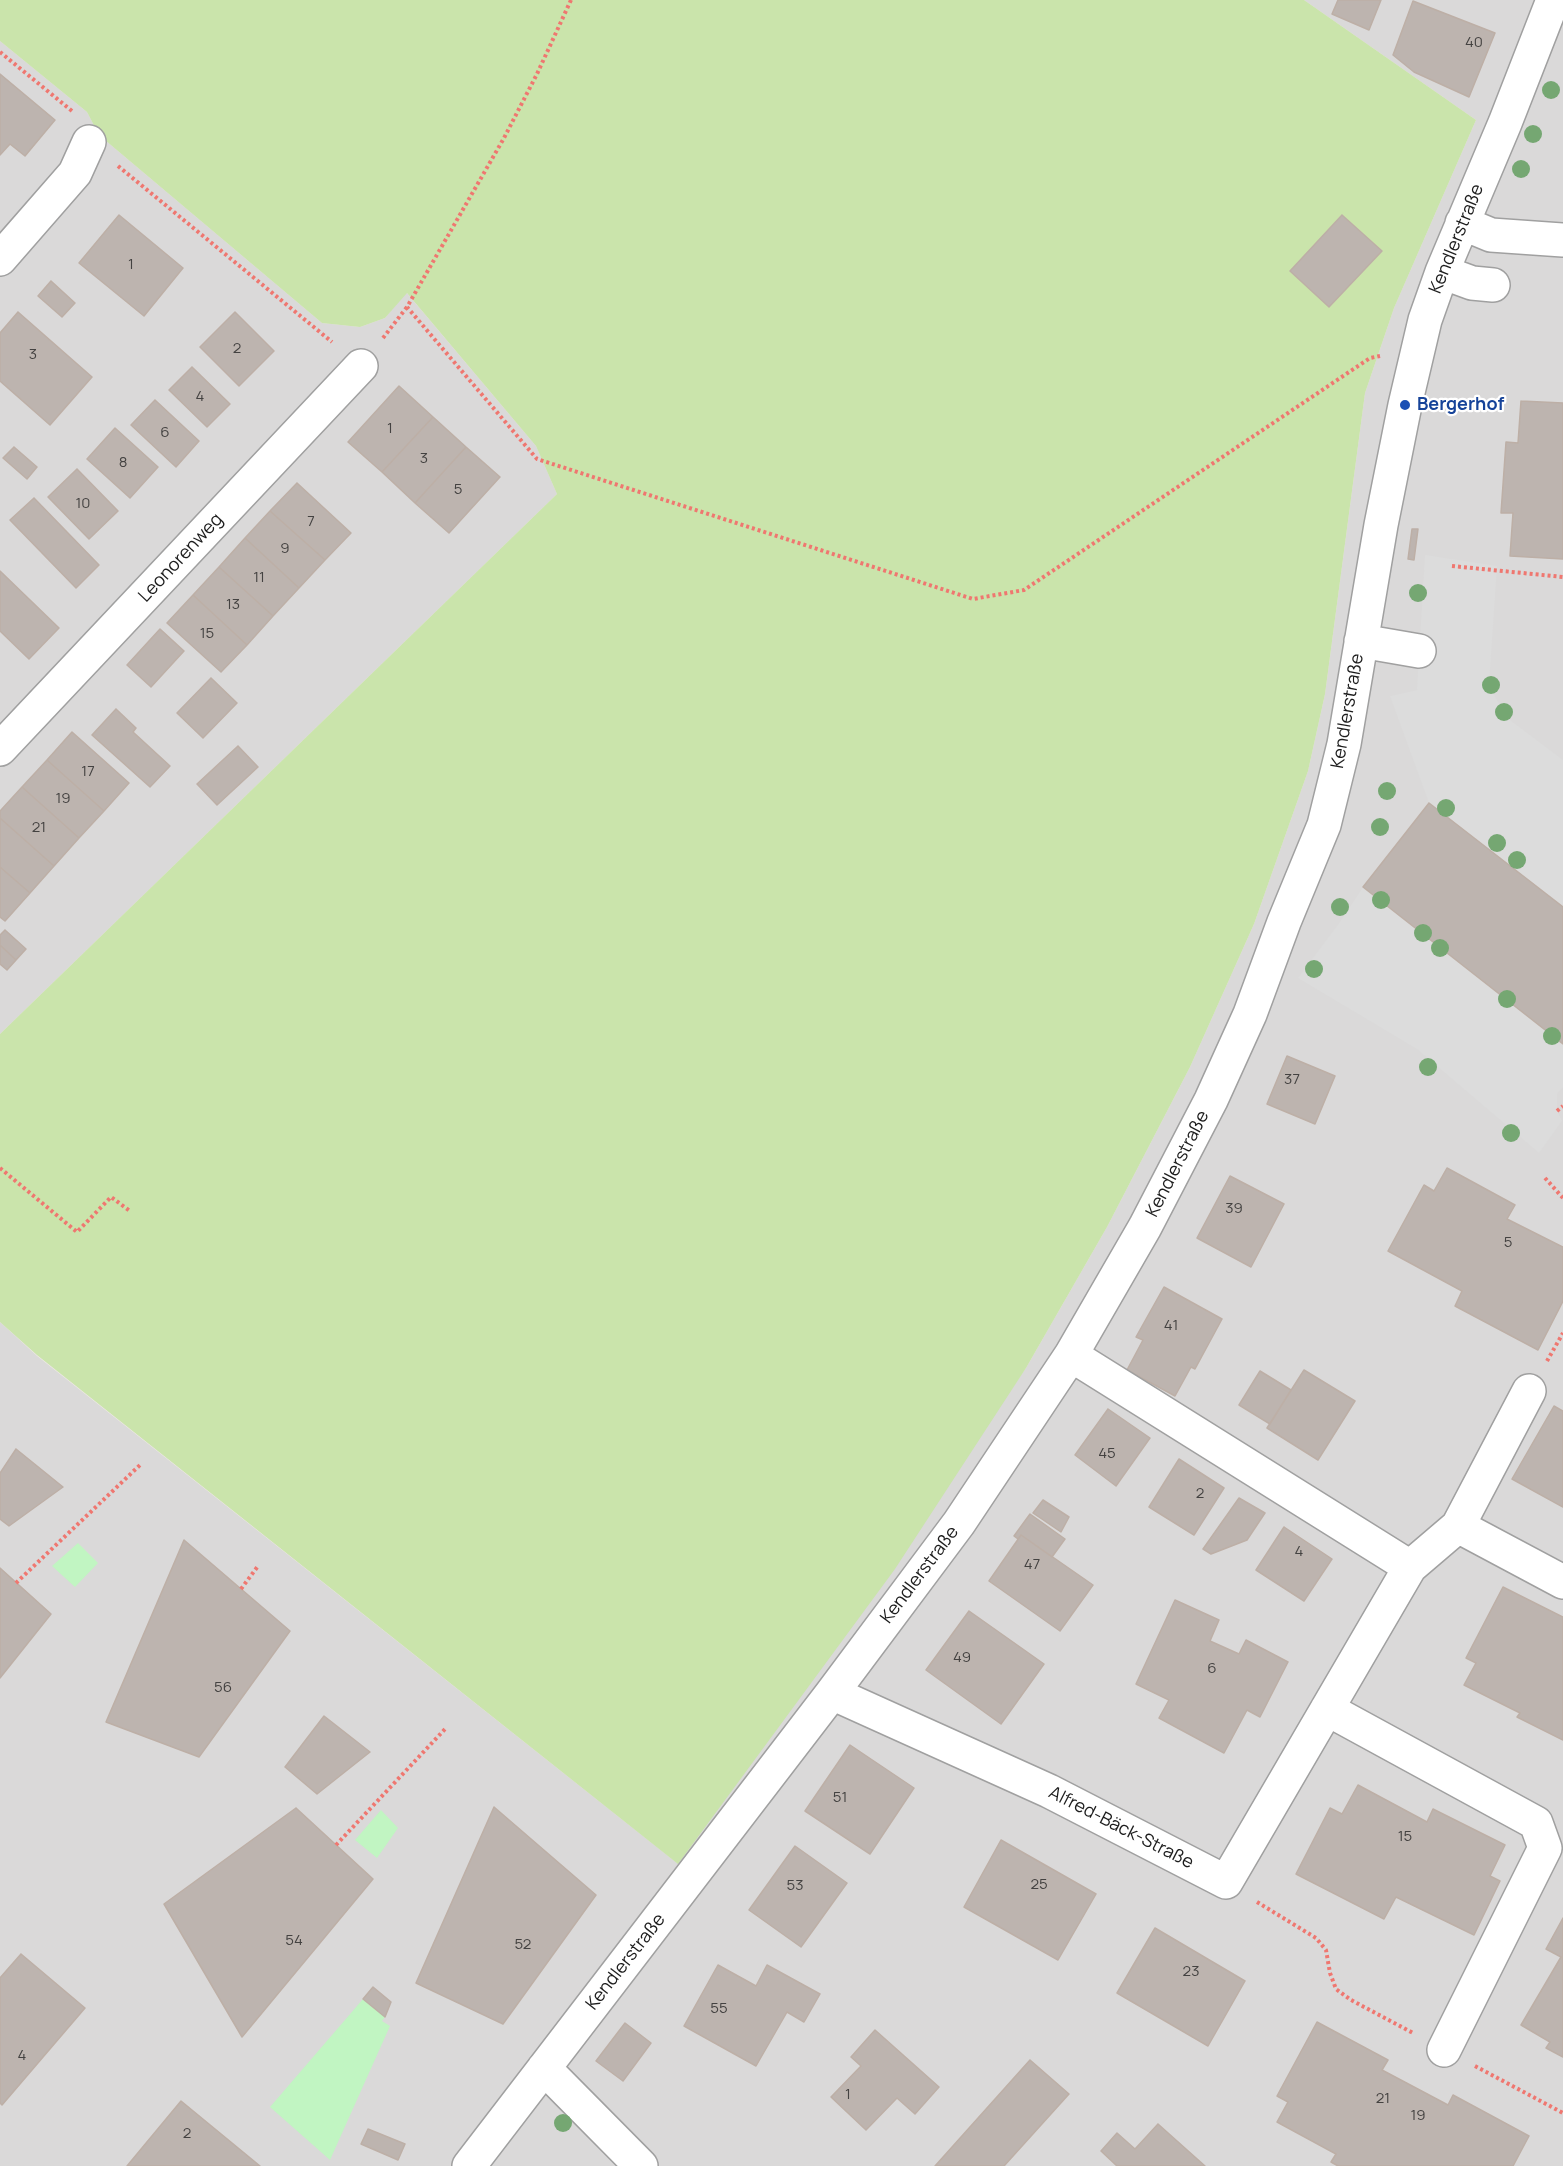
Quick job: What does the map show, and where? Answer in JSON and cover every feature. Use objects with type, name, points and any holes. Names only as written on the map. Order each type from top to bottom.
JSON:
[{"type":"street","name":"Kendlerstraße","points":[[469,2166],[832,1693],[959,1522],[1071,1356],[1145,1227],[1211,1100],[1250,1014],[1284,922],[1324,825],[1344,744],[1405,405],[1425,320],[1442,272],[1505,123],[1553,0]]},
{"type":"street","points":[[0,259],[75,173],[89,142]]},
{"type":"street","points":[[1462,223],[1491,235],[1563,240]]},
{"type":"street","points":[[1442,272],[1472,283],[1493,285]]},
{"type":"street","name":"Leonorenweg","points":[[0,749],[361,366]]},
{"type":"street","points":[[1361,641],[1419,651]]},
{"type":"street","points":[[1071,1356],[1410,1567]]},
{"type":"street","points":[[1226,1882],[1410,1567],[1458,1526],[1529,1391]]},
{"type":"street","points":[[1458,1526],[1563,1582]]},
{"type":"street","name":"Alfred-Bäck-Straße","points":[[832,1693],[1049,1791],[1226,1882]]},
{"type":"street","points":[[1327,1709],[1536,1823],[1554,1845],[1444,2050]]},
{"type":"street","points":[[544,2068],[641,2166]]},
{"type":"path","points":[[570,0],[537,74],[504,138],[407,307],[537,459],[972,599],[1024,590],[1370,358],[1384,355]]},
{"type":"path","points":[[0,52],[72,111],[89,142],[361,366]]},
{"type":"path","points":[[1452,566],[1563,577]]},
{"type":"path","points":[[1557,1111],[1563,1106]]},
{"type":"path","points":[[0,1168],[77,1233],[111,1197],[130,1211]]},
{"type":"path","points":[[1545,1178],[1563,1198]]},
{"type":"path","points":[[16,1583],[140,1465]]},
{"type":"path","points":[[241,1588],[258,1566]]},
{"type":"path","points":[[336,1845],[446,1728]]},
{"type":"path","points":[[1226,1882],[1316,1938],[1326,1950],[1330,1973],[1336,1989],[1351,2000],[1563,2113]]},
{"type":"shaded area","points":[[1304,0],[1563,0],[1563,2166],[0,2166],[0,1322],[37,1356],[677,1863],[1026,1368],[1107,1227],[1190,1067],[1254,924],[1308,771],[1325,694],[1365,393],[1394,308],[1476,120]]},
{"type":"shaded area","points":[[0,41],[87,112],[99,135],[322,323],[360,327],[385,318],[406,292],[536,446],[557,494],[0,1034]]},
{"type":"shaded area","points":[[1425,555],[1497,566],[1489,685],[1506,717],[1563,760],[1563,1087],[1557,1094],[1557,1111],[1562,1121],[1539,1153],[1417,1049],[1298,978],[1363,887],[1429,803],[1390,696],[1417,690]]},
{"type":"green space","points":[[0,0],[1304,0],[1476,120],[1394,308],[1365,393],[1325,694],[1308,771],[1254,924],[1190,1067],[1107,1227],[1026,1368],[895,1569],[678,1864],[37,1355],[0,1322],[0,1034],[557,494],[536,446],[407,293],[385,318],[360,327],[322,323],[99,135],[87,112],[0,41]]},
{"type":"green space","points":[[78,1543],[98,1563],[75,1587],[52,1566]]},
{"type":"green space","points":[[381,1810],[398,1828],[377,1858],[355,1840]]},
{"type":"green space","points":[[363,1999],[385,2017],[382,2021],[390,2026],[330,2160],[270,2107]]},
{"type":"building","points":[[1338,0],[1381,0],[1369,30],[1332,14]]},
{"type":"building","points":[[1413,1],[1495,33],[1469,97],[1414,72],[1393,55]]},
{"type":"building","points":[[0,74],[55,120],[25,156],[10,144],[0,155]]},
{"type":"building","points":[[119,215],[183,268],[144,316],[79,263]]},
{"type":"building","points":[[1342,215],[1382,251],[1329,307],[1290,271]]},
{"type":"building","points":[[51,281],[75,303],[62,317],[38,296]]},
{"type":"building","points":[[18,312],[92,377],[50,425],[0,381],[0,333]]},
{"type":"building","points":[[235,312],[274,351],[239,386],[200,347]]},
{"type":"building","points":[[192,367],[230,404],[207,427],[169,390]]},
{"type":"building","points":[[399,386],[433,417],[382,472],[348,442]]},
{"type":"building","points":[[155,400],[199,441],[176,467],[131,425]]},
{"type":"building","points":[[1521,401],[1563,403],[1563,559],[1510,556],[1513,513],[1501,513],[1506,442],[1518,443]]},
{"type":"building","points":[[433,417],[466,447],[415,503],[382,472]]},
{"type":"building","points":[[115,428],[158,467],[130,498],[87,459]]},
{"type":"building","points":[[14,447],[37,467],[27,479],[3,458]]},
{"type":"building","points":[[466,447],[500,477],[449,533],[415,503]]},
{"type":"building","points":[[77,469],[118,511],[89,539],[48,497]]},
{"type":"building","points":[[297,483],[351,533],[325,560],[270,511]]},
{"type":"building","points":[[34,498],[99,565],[76,588],[10,520]]},
{"type":"building","points":[[270,511],[325,560],[299,588],[245,538]]},
{"type":"building","points":[[1412,529],[1418,529],[1414,560],[1408,559]]},
{"type":"building","points":[[245,538],[299,588],[273,616],[219,567]]},
{"type":"building","points":[[219,567],[273,616],[247,645],[193,595]]},
{"type":"building","points":[[0,571],[59,628],[29,659],[0,631]]},
{"type":"building","points":[[193,595],[247,645],[221,672],[167,623]]},
{"type":"building","points":[[160,629],[184,651],[151,687],[127,665]]},
{"type":"building","points":[[211,678],[237,703],[203,738],[177,713]]},
{"type":"building","points":[[116,709],[136,728],[133,732],[170,766],[150,787],[92,735]]},
{"type":"building","points":[[72,732],[129,783],[104,811],[47,760]]},
{"type":"building","points":[[238,746],[258,767],[217,805],[197,784]]},
{"type":"building","points":[[47,760],[104,811],[79,838],[22,787]]},
{"type":"building","points":[[22,787],[79,838],[54,866],[0,818],[0,811]]},
{"type":"building","points":[[1429,803],[1563,907],[1563,1044],[1363,887]]},
{"type":"building","points":[[0,818],[54,866],[30,893],[0,867]]},
{"type":"building","points":[[0,867],[30,893],[5,921],[0,917]]},
{"type":"building","points":[[5,930],[26,949],[16,960],[0,945],[0,935]]},
{"type":"building","points":[[0,945],[16,960],[7,970],[0,964]]},
{"type":"building","points":[[1287,1056],[1335,1076],[1315,1124],[1267,1104]]},
{"type":"building","points":[[1447,1168],[1515,1205],[1507,1219],[1563,1247],[1563,1301],[1538,1350],[1455,1306],[1462,1291],[1388,1251],[1424,1185],[1434,1191]]},
{"type":"building","points":[[1230,1176],[1284,1204],[1251,1267],[1197,1238]]},
{"type":"building","points":[[1164,1287],[1222,1319],[1195,1369],[1191,1367],[1175,1396],[1127,1370],[1143,1340],[1136,1337]]},
{"type":"building","points":[[1304,1370],[1355,1401],[1318,1460],[1267,1428]]},
{"type":"building","points":[[1260,1371],[1291,1390],[1270,1424],[1239,1405]]},
{"type":"building","points":[[1554,1406],[1563,1411],[1563,1507],[1512,1479]]},
{"type":"building","points":[[1108,1409],[1150,1438],[1116,1486],[1075,1455]]},
{"type":"building","points":[[16,1449],[63,1487],[9,1526],[0,1519],[0,1473]]},
{"type":"building","points":[[1179,1459],[1224,1488],[1194,1535],[1149,1507]]},
{"type":"building","points":[[1239,1498],[1265,1513],[1247,1540],[1211,1554],[1203,1549]]},
{"type":"building","points":[[1043,1500],[1069,1517],[1061,1532],[1033,1513]]},
{"type":"building","points":[[1030,1514],[1065,1539],[1052,1557],[1021,1535],[1018,1539],[1014,1536]]},
{"type":"building","points":[[1284,1527],[1332,1559],[1304,1601],[1256,1570]]},
{"type":"building","points":[[1021,1535],[1093,1585],[1060,1631],[989,1581]]},
{"type":"building","points":[[184,1540],[290,1631],[199,1757],[106,1722]]},
{"type":"building","points":[[0,1568],[51,1614],[0,1678]]},
{"type":"building","points":[[1503,1587],[1563,1617],[1563,1740],[1517,1717],[1520,1713],[1464,1685],[1476,1663],[1466,1658]]},
{"type":"building","points":[[1175,1600],[1219,1620],[1210,1641],[1239,1654],[1246,1640],[1288,1662],[1260,1717],[1247,1710],[1224,1753],[1159,1718],[1169,1700],[1136,1684]]},
{"type":"building","points":[[969,1611],[1044,1664],[1001,1724],[926,1670]]},
{"type":"building","points":[[324,1716],[370,1752],[317,1794],[285,1767]]},
{"type":"building","points":[[850,1745],[914,1788],[870,1854],[805,1811]]},
{"type":"building","points":[[1358,1785],[1427,1822],[1433,1809],[1505,1845],[1490,1876],[1500,1881],[1474,1935],[1396,1897],[1384,1919],[1296,1874],[1330,1808],[1342,1814]]},
{"type":"building","points":[[494,1807],[596,1895],[503,2024],[416,1983]]},
{"type":"building","points":[[296,1808],[373,1879],[242,2037],[164,1904]]},
{"type":"building","points":[[1001,1840],[1096,1894],[1058,1960],[964,1907]]},
{"type":"building","points":[[795,1846],[847,1883],[801,1947],[749,1910]]},
{"type":"building","points":[[1563,1918],[1563,2057],[1546,2048],[1550,2042],[1521,2025],[1561,1957],[1546,1949]]},
{"type":"building","points":[[1155,1928],[1245,1981],[1208,2046],[1117,1993]]},
{"type":"building","points":[[21,1954],[85,2008],[2,2105],[0,2103],[0,1978]]},
{"type":"building","points":[[718,1965],[756,1986],[767,1965],[820,1994],[804,2022],[787,2012],[756,2066],[684,2026]]},
{"type":"building","points":[[373,1987],[391,2002],[385,2017],[363,1999]]},
{"type":"building","points":[[1317,2022],[1388,2060],[1382,2070],[1448,2105],[1453,2095],[1529,2136],[1513,2166],[1338,2166],[1331,2162],[1336,2154],[1277,2122],[1288,2102],[1277,2096]]},
{"type":"building","points":[[625,2023],[651,2043],[623,2081],[596,2061]]},
{"type":"building","points":[[875,2030],[939,2087],[915,2114],[897,2098],[866,2130],[831,2097],[861,2066],[851,2057]]},
{"type":"building","points":[[1030,2060],[1069,2094],[1004,2166],[935,2166]]},
{"type":"building","points":[[181,2101],[260,2166],[127,2166]]},
{"type":"building","points":[[1158,2124],[1205,2166],[1117,2166],[1101,2151],[1117,2133],[1135,2149]]},
{"type":"building","points":[[368,2129],[405,2144],[398,2160],[361,2144]]},
{"type":"place","name":"Bergerhof","points":[[1405,405]]}]
